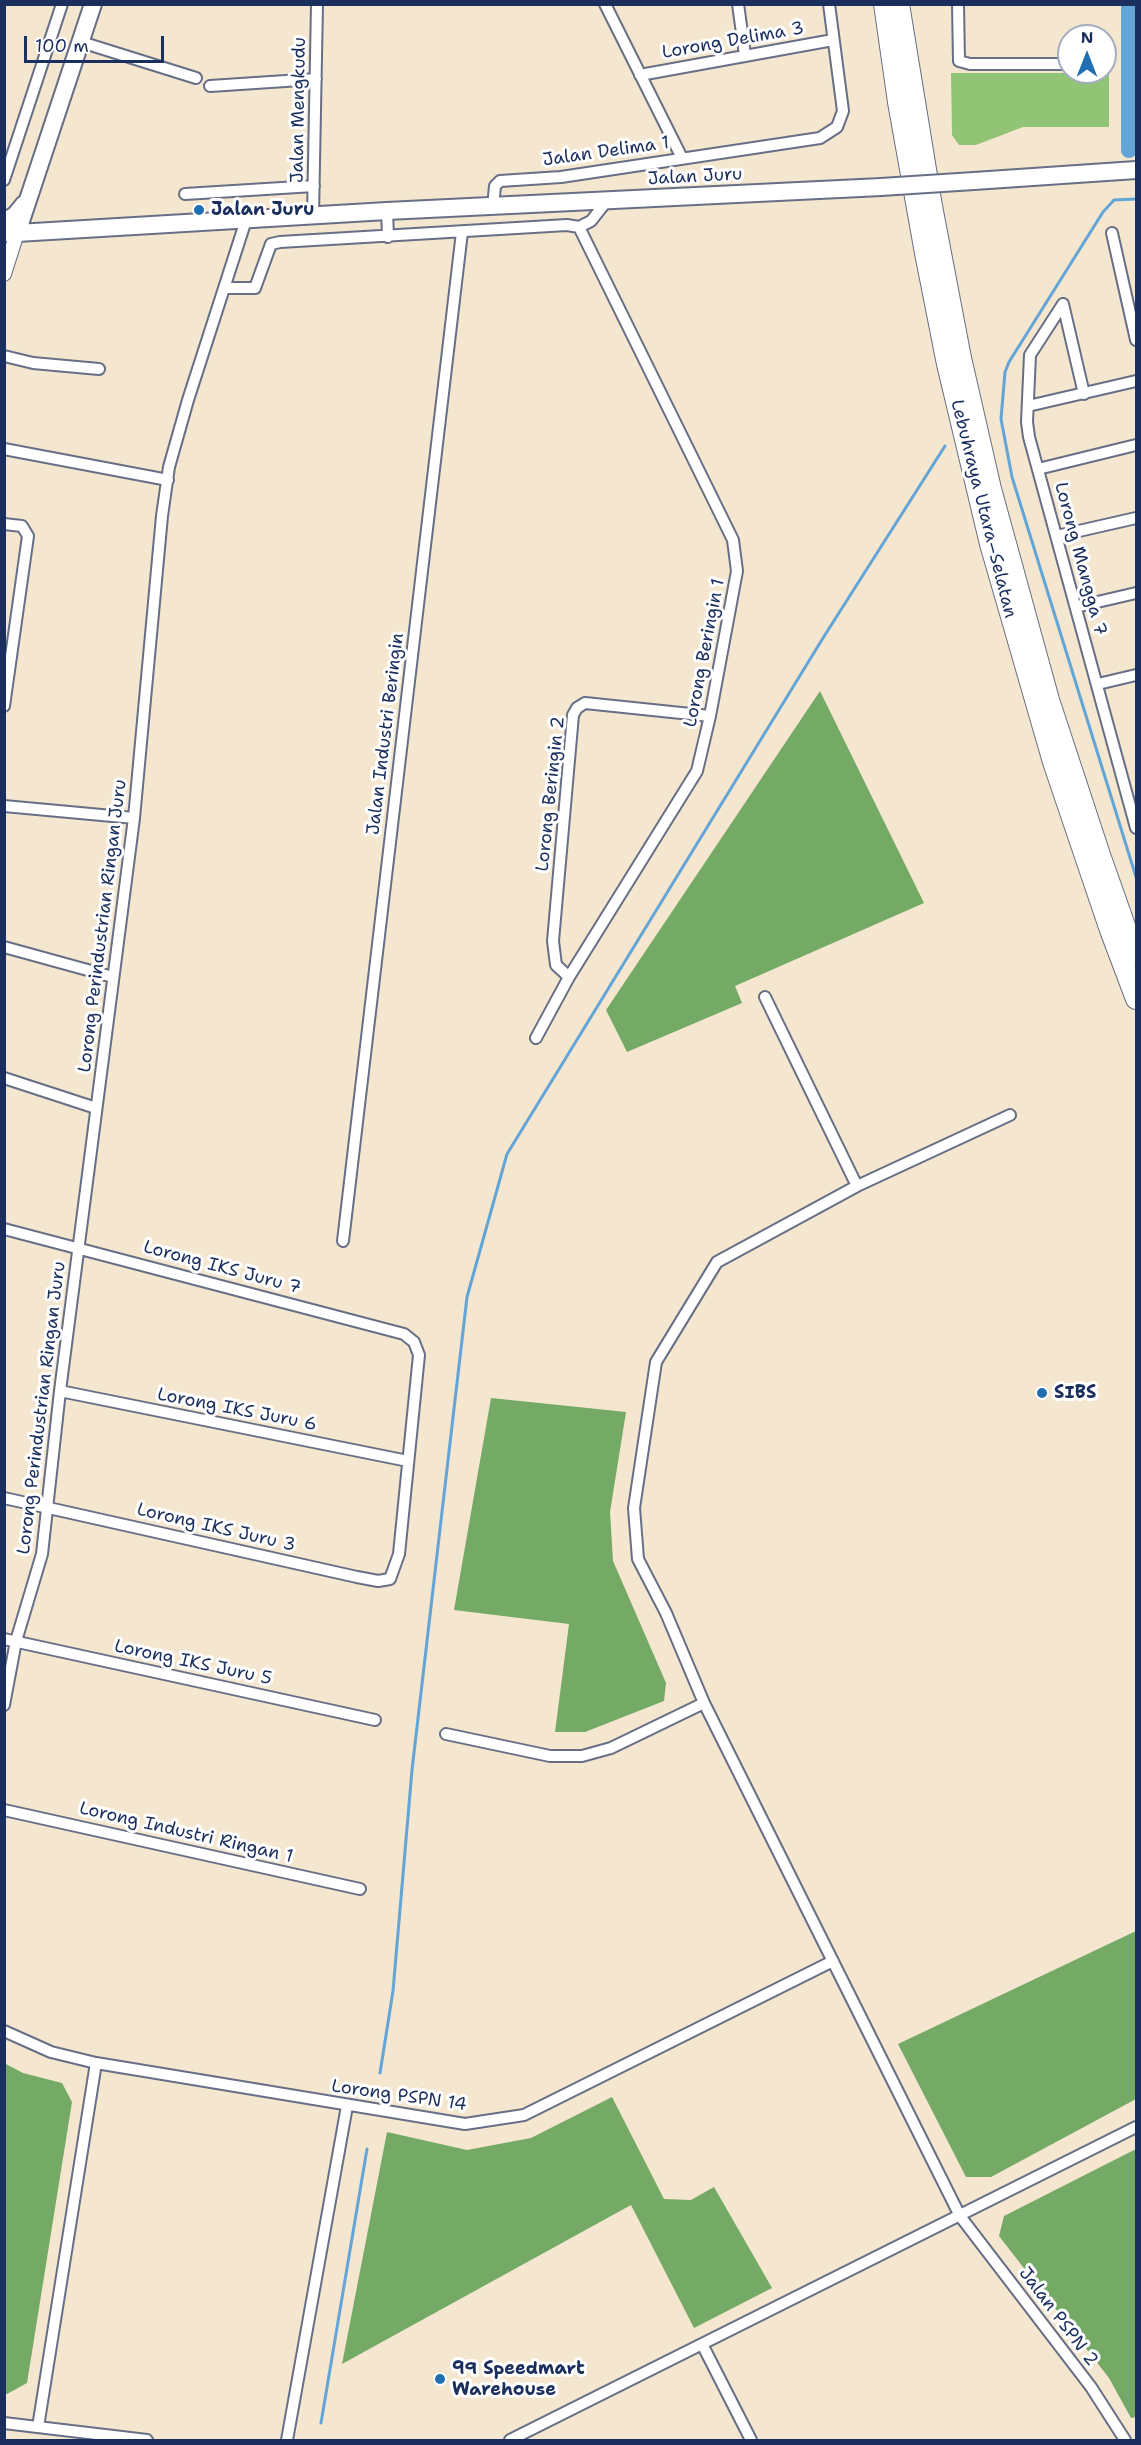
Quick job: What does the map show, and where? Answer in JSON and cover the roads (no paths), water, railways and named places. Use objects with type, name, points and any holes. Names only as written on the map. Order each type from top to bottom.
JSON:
[{"type":"highway","name":"Lebuhraya Utara–Selatan","points":[[884,4],[898,102],[923,243],[955,398],[990,544],[1053,762],[1110,930],[1137,999]]},
{"type":"highway","name":"Lebuhraya Utara–Selatan","points":[[899,4],[933,216],[961,358],[991,489],[1049,700],[1100,855],[1137,957]]},
{"type":"main road","points":[[9,230],[15,215],[29,196],[93,4]]},
{"type":"main road","name":"Jalan Juru","points":[[9,230],[62,232],[387,211],[881,187],[1137,170]]},
{"type":"main road","points":[[29,196],[38,222],[62,232]]},
{"type":"street","points":[[4,180],[62,4]]},
{"type":"street","name":"Jalan Mengkudu","points":[[313,216],[317,4]]},
{"type":"street","name":"Jalan Delima 1","points":[[493,207],[494,188],[498,182],[561,177],[682,158],[605,4]]},
{"type":"street","points":[[738,4],[745,55]]},
{"type":"street","points":[[682,158],[820,138],[837,127],[843,111],[829,4]]},
{"type":"street","points":[[958,4],[959,61],[970,64],[1057,64]]},
{"type":"street","name":"Lorong Delima 3","points":[[640,75],[833,40]]},
{"type":"street","points":[[81,42],[196,78]]},
{"type":"street","points":[[210,86],[316,79]]},
{"type":"street","points":[[185,194],[314,186]]},
{"type":"street","points":[[224,288],[255,288],[272,244],[567,225],[579,227],[591,221],[606,202]]},
{"type":"street","points":[[387,211],[388,237]]},
{"type":"street","name":"Lorong Perindustrian Ringan Juru","points":[[4,1705],[16,1641],[42,1554],[60,1391],[134,818],[168,480],[188,400],[246,220]]},
{"type":"street","name":"Lorong Beringin 1","points":[[536,1038],[569,977],[697,771],[710,716],[737,571],[733,540],[579,227]]},
{"type":"street","points":[[5,273],[9,230]]},
{"type":"street","name":"Jalan Industri Beringin","points":[[343,1241],[462,232]]},
{"type":"street","points":[[1112,233],[1137,340]]},
{"type":"street","name":"Lorong Mangga 7","points":[[1083,394],[1064,304],[1030,355],[1029,437],[1137,828]]},
{"type":"street","points":[[4,356],[33,363],[99,369]]},
{"type":"street","points":[[1028,406],[1137,381]]},
{"type":"street","points":[[1038,469],[1137,445]]},
{"type":"street","points":[[4,449],[168,480]]},
{"type":"street","points":[[1057,536],[1137,518]]},
{"type":"street","points":[[4,524],[22,526],[28,536],[4,706]]},
{"type":"street","points":[[1076,607],[1137,593]]},
{"type":"street","points":[[1098,684],[1137,675]]},
{"type":"street","name":"Lorong Beringin 2","points":[[569,977],[556,965],[553,941],[573,715],[577,708],[585,703],[710,716]]},
{"type":"street","points":[[4,806],[134,818]]},
{"type":"street","points":[[4,947],[112,977]]},
{"type":"street","points":[[765,997],[856,1186]]},
{"type":"street","points":[[4,1078],[96,1108]]},
{"type":"street","name":"Jalan PSPN 2","points":[[1010,1115],[856,1186],[717,1262],[656,1362],[634,1508],[638,1559],[666,1612],[704,1703],[960,2216],[1091,2387],[1125,2440]]},
{"type":"street","name":"Lorong IKS Juru 7","points":[[4,1229],[80,1247],[404,1334],[414,1342],[419,1355],[408,1461]]},
{"type":"street","name":"Lorong IKS Juru 6","points":[[60,1391],[408,1461]]},
{"type":"street","name":"Lorong IKS Juru 3","points":[[4,1498],[378,1581],[390,1579],[399,1554],[408,1461]]},
{"type":"street","name":"Lorong IKS Juru 5","points":[[4,1639],[375,1720]]},
{"type":"street","points":[[446,1734],[550,1756],[582,1756],[611,1748],[704,1703]]},
{"type":"street","name":"Lorong Industri Ringan 1","points":[[4,1809],[360,1889]]},
{"type":"street","name":"Lorong PSPN 14","points":[[4,2031],[51,2052],[96,2063],[465,2124],[524,2115],[833,1961]]},
{"type":"street","points":[[38,2427],[96,2063]]},
{"type":"street","points":[[287,2440],[347,2106]]},
{"type":"street","points":[[510,2440],[1137,2127]]},
{"type":"street","points":[[702,2344],[751,2440]]},
{"type":"street","points":[[4,2423],[147,2440]]},
{"type":"waterway","points":[[1129,4],[1129,150]]},
{"type":"waterway","points":[[1136,199],[1114,200],[1103,212],[1009,362],[1005,372],[1001,419],[1012,477],[1136,877]]},
{"type":"waterway","points":[[380,2073],[393,1991],[412,1770],[467,1297],[507,1154],[823,638],[945,446]]},
{"type":"waterway","points":[[321,2423],[367,2149]]},
{"type":"place","name":"Jalan Juru","points":[[199,210]]},
{"type":"place","name":"SIBS","points":[[1042,1393]]},
{"type":"place","name":"99 Speedmart Warehouse","points":[[440,2379]]}]
